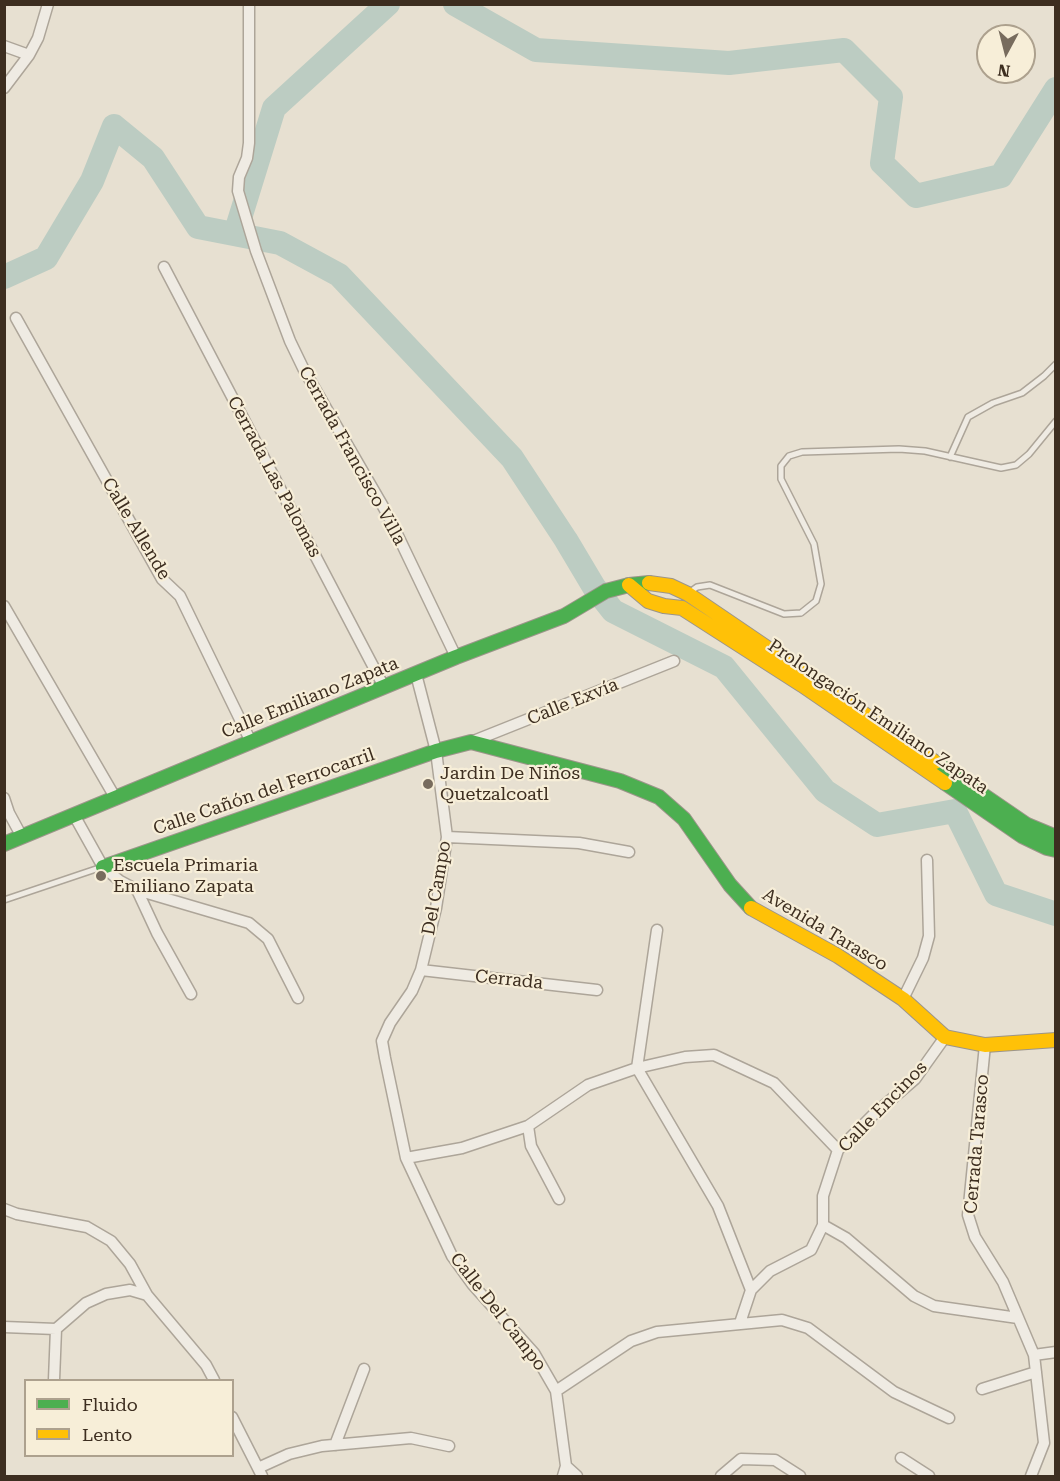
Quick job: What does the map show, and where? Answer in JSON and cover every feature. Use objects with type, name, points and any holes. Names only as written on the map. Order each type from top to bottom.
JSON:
[{"type":"main road","name":"Calle Emiliano Zapata","points":[[4,844],[456,657],[564,616],[606,591],[629,585],[653,583],[671,586],[688,594]]},
{"type":"main road","points":[[629,585],[648,601],[682,608]]},
{"type":"main road","name":"Prolongación Emiliano Zapata","points":[[688,594],[1027,825],[1056,837]]},
{"type":"main road","name":"Prolongación Emiliano Zapata","points":[[682,608],[802,685],[1022,836],[1056,850]]},
{"type":"main road","name":"Avenida Tarasco","points":[[436,751],[471,742],[620,781],[659,797],[684,819],[730,885],[753,910],[838,956],[903,999],[945,1037]]},
{"type":"main road","name":"Calle Cañón del Ferrocarril","points":[[103,867],[436,751]]},
{"type":"main road","points":[[945,1037],[986,1045],[1056,1040]]},
{"type":"street","points":[[4,88],[29,56],[38,38],[48,4]]},
{"type":"street","name":"Cerrada Francisco Villa","points":[[249,4],[249,143],[247,158],[239,177],[238,191],[256,251],[304,370],[388,515],[456,657]]},
{"type":"street","points":[[4,46],[29,56]]},
{"type":"street","name":"Cerrada Las Palomas","points":[[164,267],[384,687]]},
{"type":"street","name":"Calle Allende","points":[[16,318],[162,579],[180,597],[251,742]]},
{"type":"street","points":[[4,606],[116,799]]},
{"type":"street","name":"Calle Exvía","points":[[471,742],[674,661]]},
{"type":"street","name":"Del Campo","points":[[385,1058],[382,1041],[390,1023],[412,991],[421,970],[436,908],[447,837],[436,751],[416,674]]},
{"type":"street","points":[[4,798],[7,812],[22,837]]},
{"type":"street","points":[[74,815],[103,867],[120,881],[137,890],[249,923],[268,939],[298,998]]},
{"type":"street","points":[[447,837],[579,843],[629,852]]},
{"type":"street","points":[[903,999],[923,958],[929,936],[927,860]]},
{"type":"street","points":[[137,890],[191,994]]},
{"type":"street","points":[[657,930],[637,1068],[718,1206],[751,1290]]},
{"type":"street","name":"Cerrada","points":[[421,970],[597,990]]},
{"type":"street","name":"Calle Encinos","points":[[740,1323],[751,1290],[770,1271],[811,1250],[823,1225],[823,1196],[838,1150],[873,1114],[915,1079],[945,1037]]},
{"type":"street","name":"Cerrada Tarasco","points":[[986,1045],[968,1215],[975,1237],[1003,1282],[1034,1355],[1044,1443],[1031,1476]]},
{"type":"street","points":[[406,1158],[462,1148],[528,1126],[588,1085],[637,1068],[685,1057],[714,1055],[774,1083],[838,1150]]},
{"type":"street","name":"Calle Del Campo","points":[[385,1058],[406,1158],[452,1256],[473,1285],[534,1353],[556,1390],[564,1471]]},
{"type":"street","points":[[528,1126],[531,1146],[559,1199]]},
{"type":"street","points":[[4,1209],[17,1214],[87,1227],[111,1241],[130,1264],[147,1295],[206,1365],[213,1379]]},
{"type":"street","points":[[823,1225],[846,1238],[914,1296],[934,1305],[1018,1318]]},
{"type":"street","points":[[4,1327],[56,1329],[86,1303],[106,1294],[130,1290],[147,1295]]},
{"type":"street","points":[[556,1390],[632,1341],[657,1332],[782,1320],[808,1328],[894,1392],[949,1418]]},
{"type":"street","points":[[54,1379],[56,1329]]},
{"type":"street","points":[[1034,1355],[1056,1352]]},
{"type":"street","points":[[334,1445],[364,1369]]},
{"type":"street","points":[[982,1389],[1036,1372]]},
{"type":"street","points":[[234,1421],[260,1472],[290,1454],[334,1445],[411,1438],[449,1446]]},
{"type":"street","points":[[901,1458],[929,1476]]},
{"type":"street","points":[[721,1476],[741,1459],[776,1460],[800,1476]]},
{"type":"street","points":[[564,1471],[577,1476]]},
{"type":"lane","points":[[950,457],[968,417],[993,403],[1022,393],[1056,364]]},
{"type":"lane","points":[[682,608],[688,594],[697,587],[710,585],[784,614],[801,613],[816,602],[821,584],[814,544],[782,479],[781,466],[789,456],[802,452],[874,449],[925,451],[1001,468],[1016,465],[1029,454],[1056,421]]},
{"type":"lane","points":[[4,900],[103,867]]},
{"type":"waterway","points":[[236,231],[274,108],[388,4]]},
{"type":"waterway","points":[[455,4],[536,50],[729,63],[844,50],[891,97],[882,163],[916,196],[1001,176],[1056,89]]},
{"type":"waterway","points":[[4,277],[46,258],[92,181],[114,126],[153,158],[198,227],[280,243],[339,275],[512,458],[594,587],[613,611],[724,667],[825,791],[877,825],[955,811],[996,894],[1056,914]]},
{"type":"traffic: fast","points":[[4,844],[456,657],[564,616],[606,591],[649,583]]},
{"type":"traffic: fast","points":[[103,867],[436,751],[471,742],[620,781],[659,797],[684,819],[730,885],[751,908]]},
{"type":"traffic: fast","points":[[935,762],[1027,825],[1056,837]]},
{"type":"traffic: fast","points":[[945,783],[1022,836],[1056,850]]},
{"type":"traffic: slow","points":[[649,583],[671,586],[688,594],[935,762]]},
{"type":"traffic: slow","points":[[629,585],[648,601],[682,608],[802,685],[945,783]]},
{"type":"traffic: slow","points":[[751,908],[838,956],[903,999],[945,1037],[985,1045],[1056,1040]]},
{"type":"place","name":"Jardin De Niños Quetzalcoatl","points":[[428,784]]},
{"type":"place","name":"Escuela Primaria Emiliano Zapata","points":[[101,876]]}]
